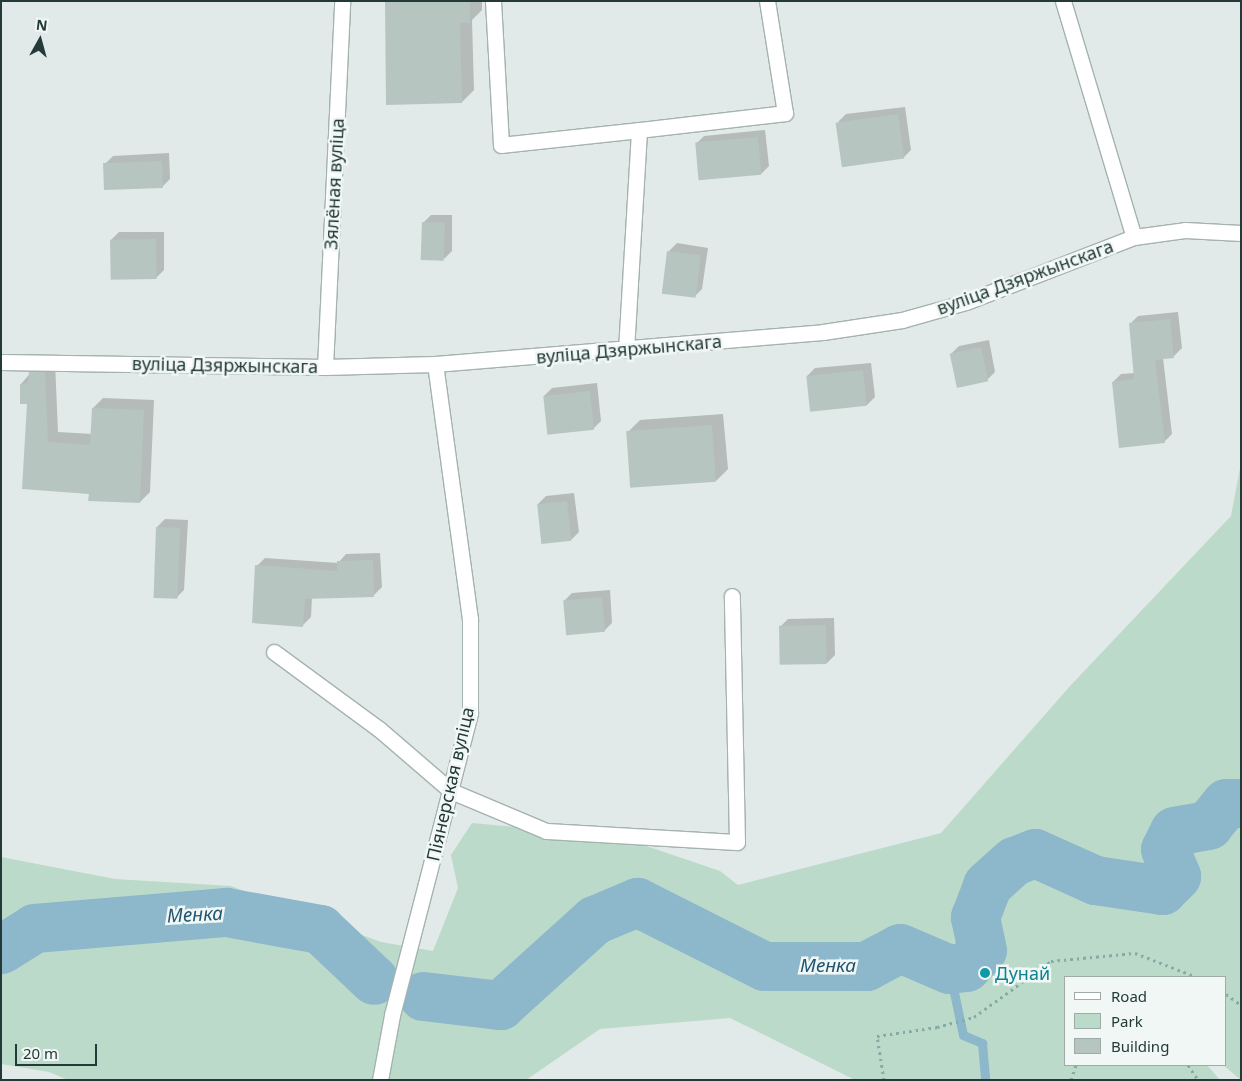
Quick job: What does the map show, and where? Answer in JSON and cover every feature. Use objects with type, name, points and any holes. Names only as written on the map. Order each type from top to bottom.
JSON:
[{"type":"street","name":"Зялёная вуліца","points":[[325,366],[342,1]]},
{"type":"street","points":[[493,1],[501,145],[785,114],[767,1]]},
{"type":"street","points":[[1063,1],[1134,237]]},
{"type":"street","points":[[626,350],[639,130]]},
{"type":"street","name":"вуліца Дзяржынскага","points":[[1,362],[325,366],[435,364],[626,350],[823,332],[902,320],[966,302],[1134,237],[1185,230],[1241,233]]},
{"type":"street","name":"Піянерская вуліца","points":[[380,1080],[392,1015],[452,791],[470,713],[470,619],[435,364]]},
{"type":"street","points":[[274,652],[379,729],[452,791],[546,831],[738,842],[732,596]]},
{"type":"path","points":[[884,1080],[877,1036],[937,1027],[974,1017],[1051,961],[1135,953],[1194,976]]},
{"type":"path","points":[[1227,995],[1241,1005]]},
{"type":"path","points":[[1071,1080],[1076,1066]]},
{"type":"path","points":[[1189,1066],[1198,1080]]},
{"type":"green space","points":[[1241,463],[1241,1080],[1224,1066],[1227,1066],[1227,976],[1064,976],[1064,1066],[1208,1066],[1220,1080],[855,1080],[730,1018],[600,1029],[526,1080],[68,1080],[49,1072],[1,1064],[1,857],[115,879],[231,886],[381,942],[433,951],[458,888],[451,855],[472,823],[617,836],[720,871],[738,885],[941,833],[1071,685],[1231,516]]},
{"type":"building","points":[[385,1],[470,1],[470,23],[460,23],[462,103],[386,105]]},
{"type":"building","points":[[898,114],[904,159],[842,167],[836,123]]},
{"type":"building","points":[[758,137],[761,175],[699,180],[695,142]]},
{"type":"building","points":[[162,161],[163,188],[104,190],[103,163]]},
{"type":"building","points":[[422,222],[445,223],[444,261],[421,260]]},
{"type":"building","points":[[156,239],[157,279],[111,280],[110,240]]},
{"type":"building","points":[[667,251],[701,255],[696,298],[662,294]]},
{"type":"building","points":[[1170,319],[1174,358],[1155,360],[1165,443],[1119,448],[1112,382],[1134,379],[1129,323]]},
{"type":"building","points":[[981,347],[988,381],[957,388],[950,354]]},
{"type":"building","points":[[863,370],[867,406],[810,412],[806,376]]},
{"type":"building","points":[[29,372],[45,372],[48,442],[90,445],[92,408],[144,410],[140,503],[88,501],[89,494],[22,489],[27,404],[20,404],[20,384],[28,383]]},
{"type":"building","points":[[590,391],[594,430],[547,435],[543,396]]},
{"type":"building","points":[[712,425],[716,482],[630,488],[626,431]]},
{"type":"building","points":[[567,501],[571,541],[541,544],[537,504]]},
{"type":"building","points":[[156,527],[180,528],[178,599],[154,598]]},
{"type":"building","points":[[373,560],[374,597],[305,599],[303,627],[252,623],[255,565],[337,571],[337,561]]},
{"type":"building","points":[[602,597],[605,632],[566,635],[563,600]]},
{"type":"building","points":[[826,625],[827,664],[780,665],[779,626]]},
{"type":"waterway","name":"Менка","points":[[423,996],[500,1005],[594,920],[637,902],[764,966],[866,966],[900,948],[949,969],[966,967],[982,950],[975,917],[987,885],[1014,861],[1035,853],[1095,880],[1162,890],[1176,876],[1165,849],[1174,831],[1208,825],[1226,803],[1241,803]]},
{"type":"waterway","name":"Менка","points":[[1,949],[34,928],[226,912],[320,929],[374,980]]},
{"type":"waterway","name":"Дунай","points":[[949,969],[963,1035],[982,1043],[985,1080]]},
{"type":"place","name":"Дунай","points":[[985,973]]}]
